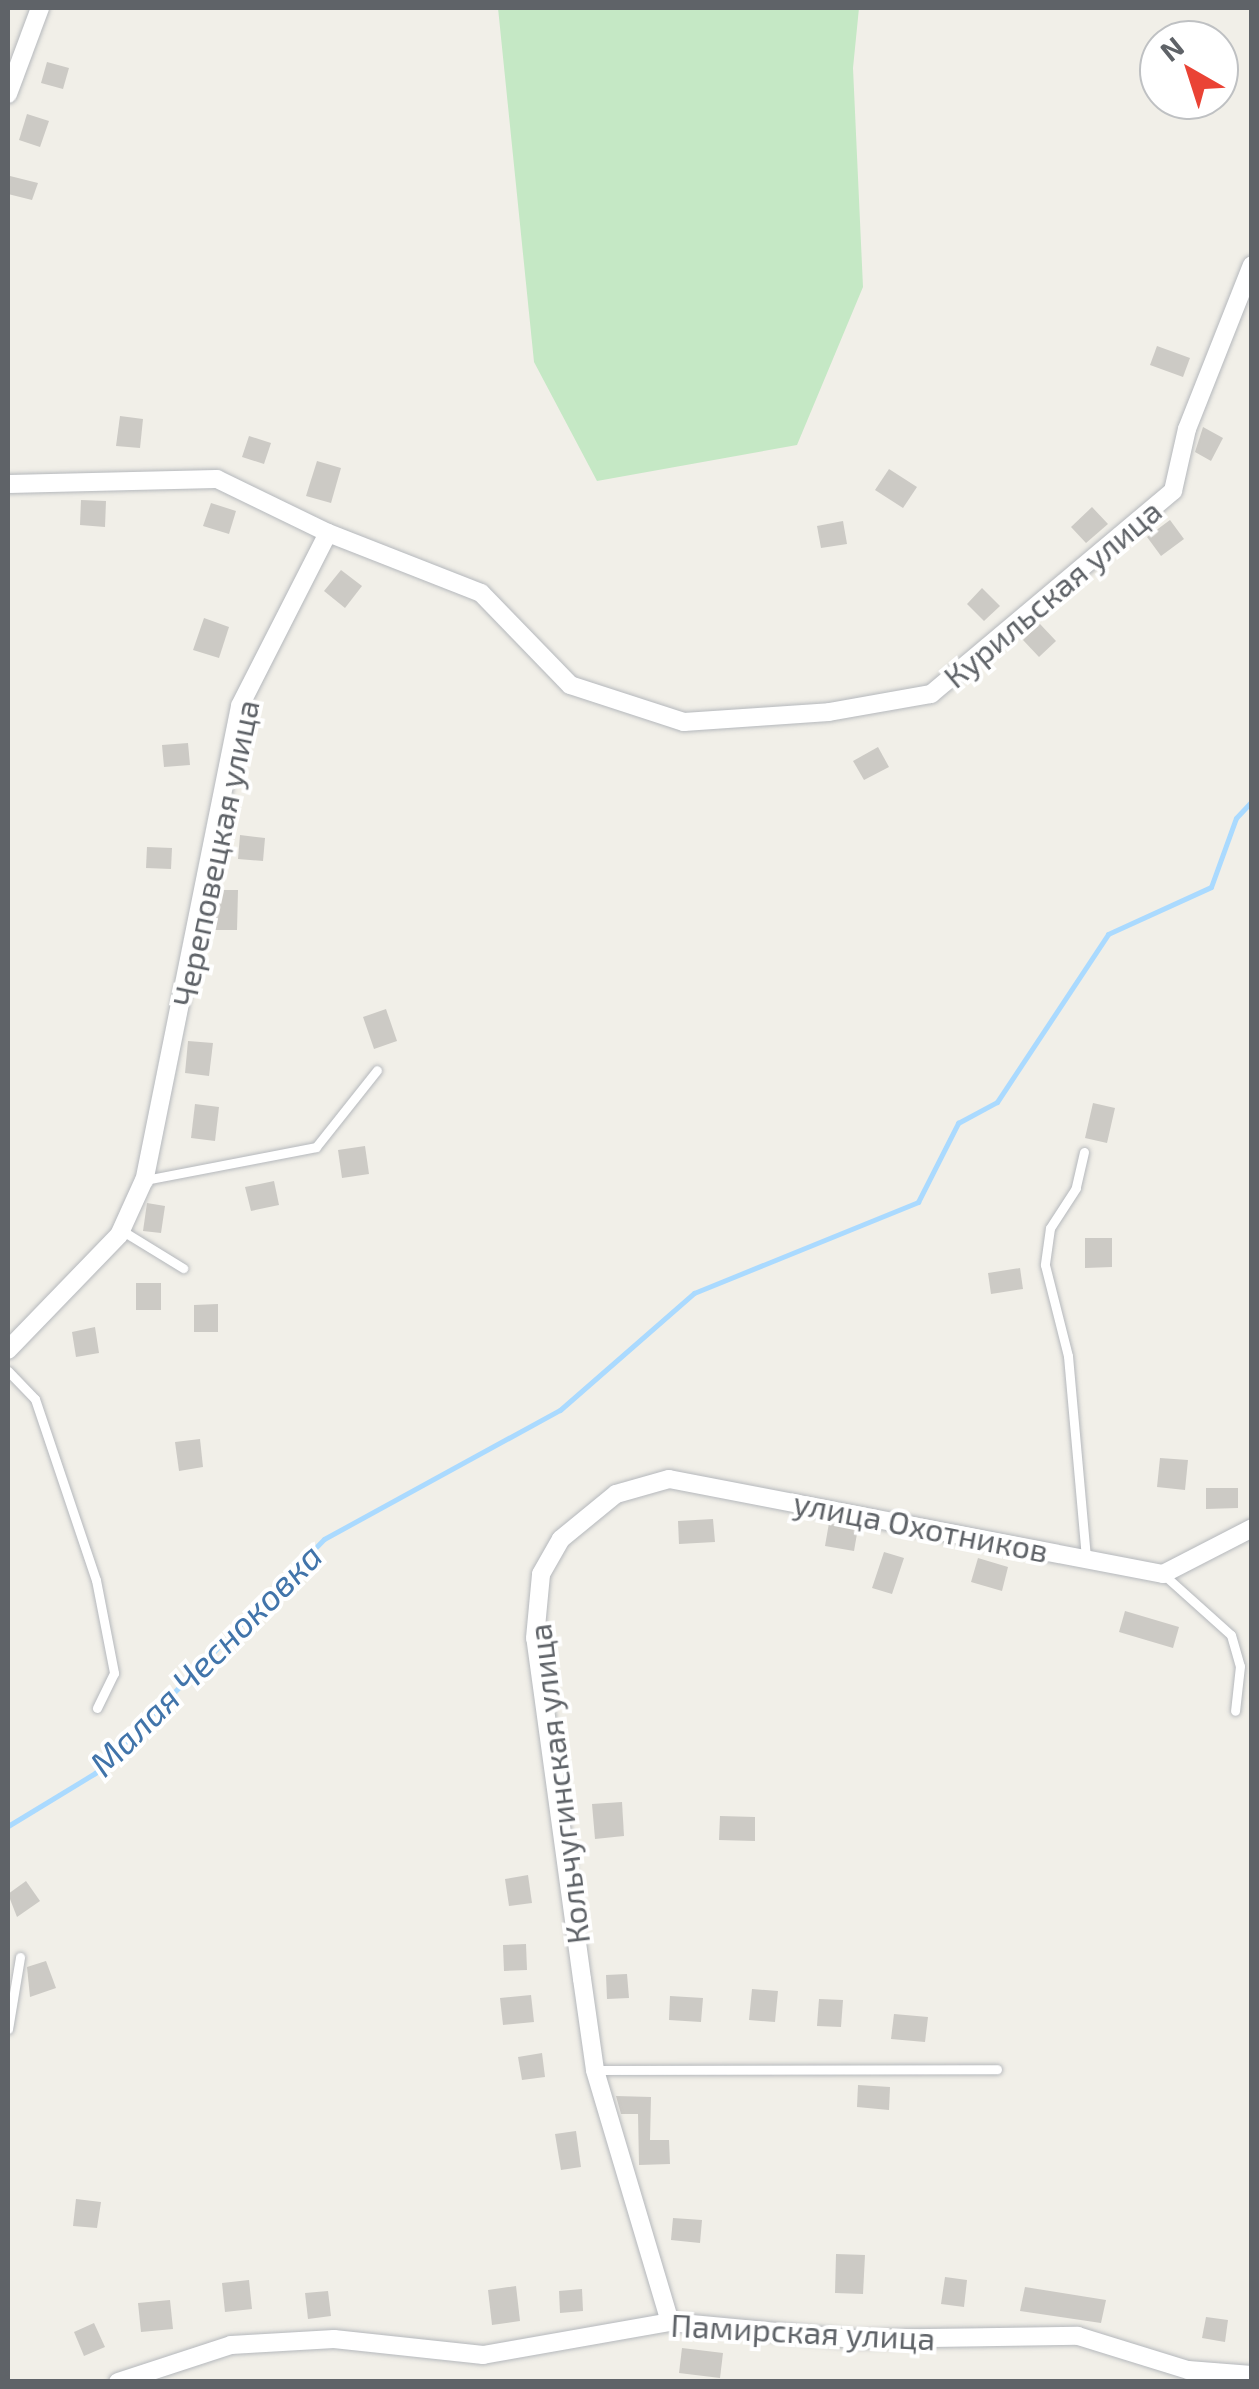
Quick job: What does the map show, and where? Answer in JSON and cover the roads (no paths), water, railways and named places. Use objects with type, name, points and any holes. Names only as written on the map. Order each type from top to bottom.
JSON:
[{"type":"street","points":[[8,94],[40,8]]},
{"type":"street","name":"Курильская улица","points":[[328,533],[481,593],[570,685],[684,722],[829,712],[931,694],[1173,491],[1188,429],[1252,265]]},
{"type":"street","points":[[8,484],[217,479],[328,533]]},
{"type":"street","name":"Череповецкая улица","points":[[8,1350],[121,1230],[144,1180],[240,706],[328,533]]},
{"type":"street","name":"улица Охотников","points":[[587,1512],[669,1478],[1163,1574]]},
{"type":"street","name":"Кольчугинская улица","points":[[587,1512],[541,1574],[534,1638],[595,2070],[670,2322]]},
{"type":"street","points":[[1163,1574],[1252,1528]]},
{"type":"street","name":"Памирская улица","points":[[118,2382],[231,2346],[334,2339],[483,2354],[670,2322],[854,2338],[1078,2336],[1189,2376],[1252,2375]]},
{"type":"lane","points":[[144,1180],[316,1147],[378,1070]]},
{"type":"lane","points":[[1084,1152],[1076,1188],[1050,1228],[1045,1265],[1068,1356],[1086,1556]]},
{"type":"lane","points":[[121,1230],[183,1268]]},
{"type":"lane","points":[[8,1371],[35,1400],[96,1580],[114,1673],[97,1708]]},
{"type":"lane","points":[[1163,1574],[1231,1634],[1240,1666],[1234,1711]]},
{"type":"lane","points":[[8,2029],[20,1957]]},
{"type":"lane","points":[[595,2070],[997,2069]]},
{"type":"waterway","name":"Малая Чесноковка","points":[[8,1826],[95,1773],[324,1539],[560,1410],[694,1293],[918,1202],[958,1123],[997,1102],[1108,934],[1211,887],[1236,818],[1252,801]]}]
